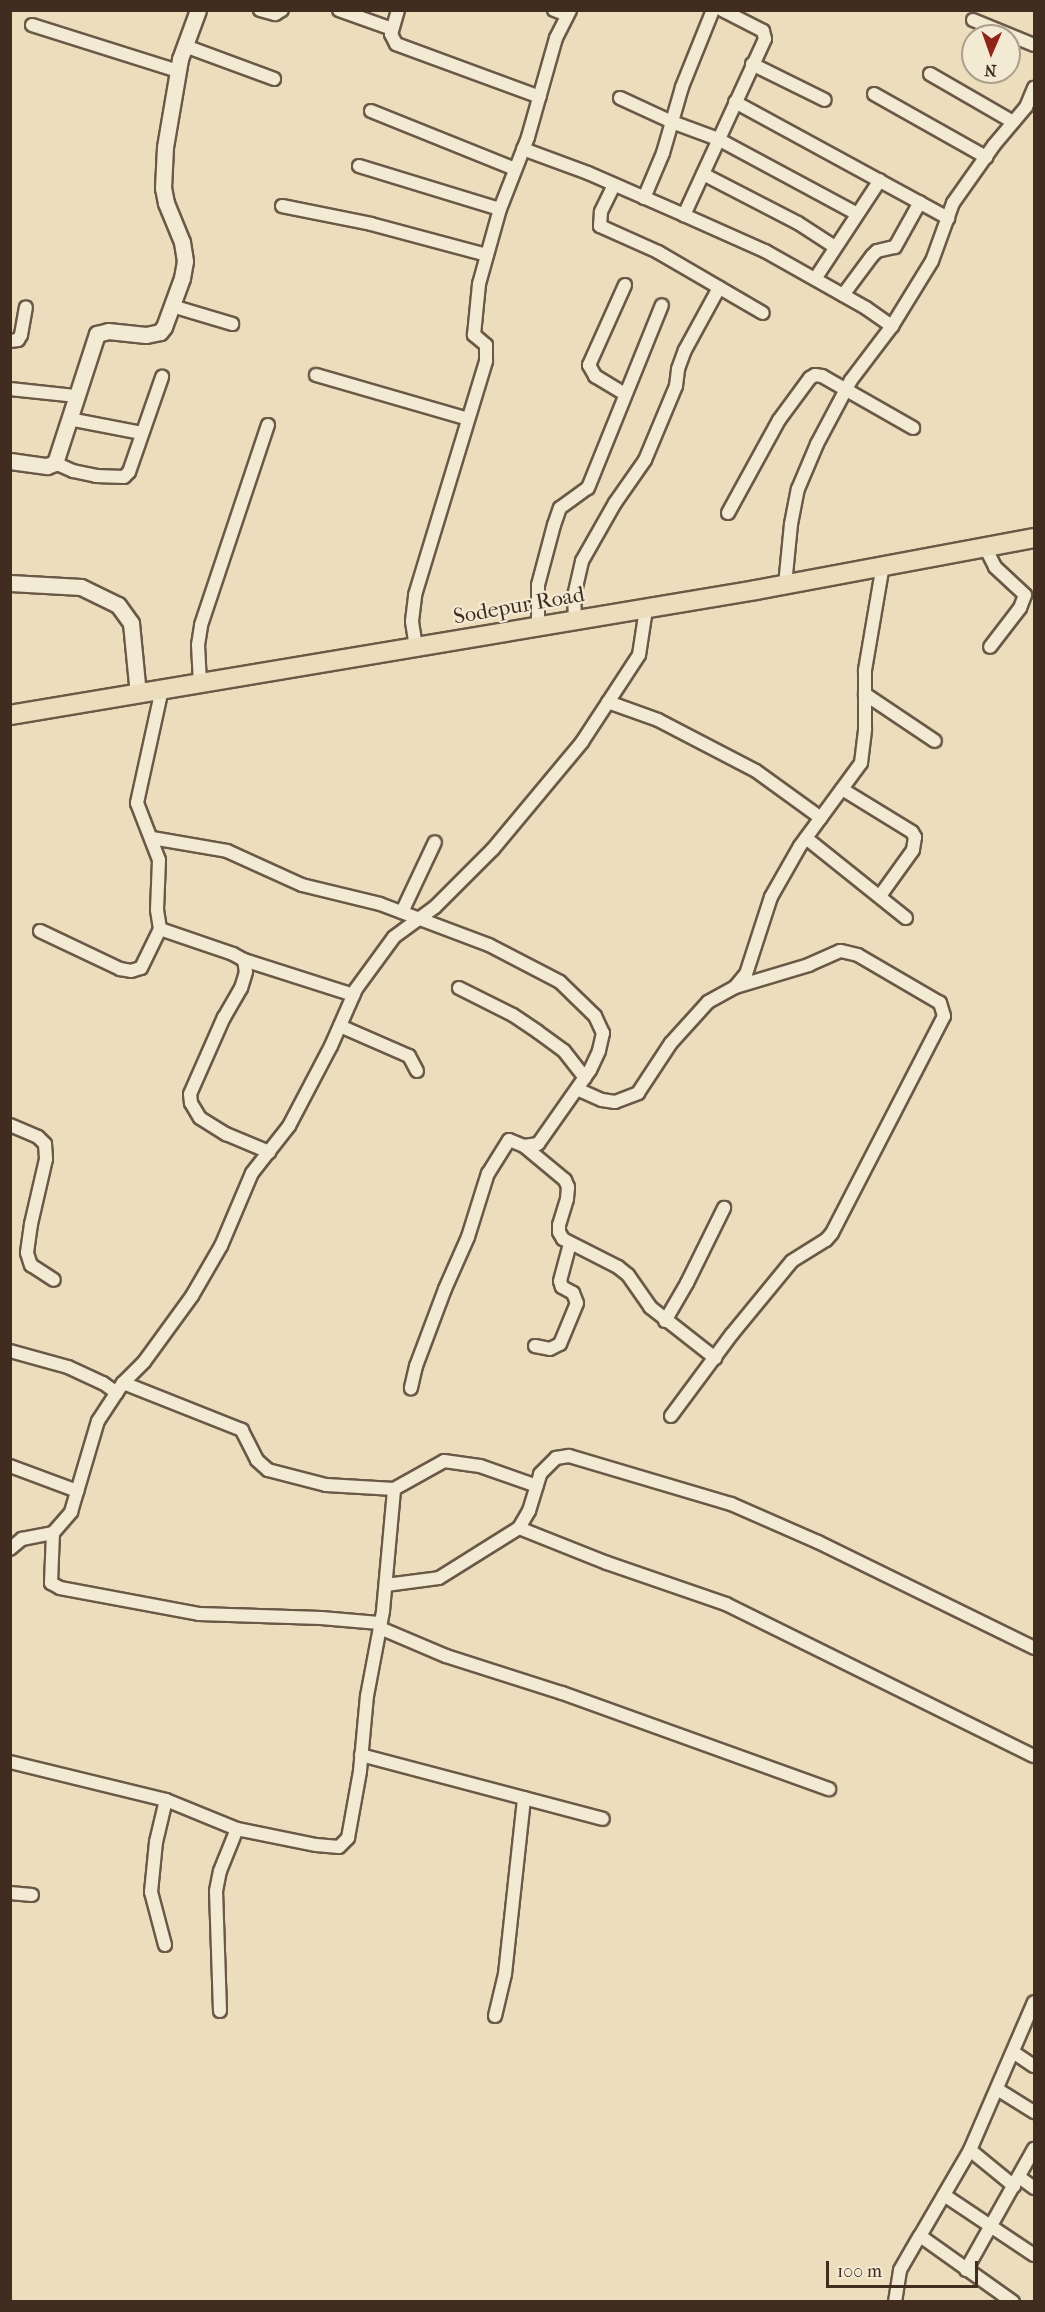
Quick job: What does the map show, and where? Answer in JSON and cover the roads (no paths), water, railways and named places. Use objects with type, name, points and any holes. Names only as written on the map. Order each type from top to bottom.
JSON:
[{"type":"main road","name":"Sodepur Road","points":[[10,715],[785,585],[1035,538]]},
{"type":"street","points":[[56,463],[75,396],[97,334],[108,331],[146,335],[160,332],[182,278],[184,261],[182,242],[166,203],[164,188],[165,147],[178,71],[198,10]]},
{"type":"street","points":[[260,10],[275,14],[282,10]]},
{"type":"street","points":[[339,10],[392,29]]},
{"type":"street","points":[[398,10],[392,29],[392,40],[396,44],[540,97]]},
{"type":"street","points":[[416,647],[412,621],[415,595],[486,361],[486,345],[474,335],[479,284],[500,209],[523,149],[556,38],[568,13],[554,10]]},
{"type":"street","points":[[644,198],[663,153],[682,87],[713,10]]},
{"type":"street","points":[[684,215],[765,39],[765,33],[722,10]]},
{"type":"street","points":[[973,20],[1035,45]]},
{"type":"street","points":[[32,25],[178,71]]},
{"type":"street","points":[[185,46],[274,79]]},
{"type":"street","points":[[752,64],[825,99]]},
{"type":"street","points":[[930,74],[1013,122]]},
{"type":"street","points":[[785,585],[791,524],[798,489],[817,444],[846,390],[892,326],[932,261],[953,203],[986,156],[1026,107],[1035,88]]},
{"type":"street","points":[[874,94],[986,156]]},
{"type":"street","points":[[620,98],[672,122],[718,139],[857,214]]},
{"type":"street","points":[[735,102],[948,218]]},
{"type":"street","points":[[371,111],[515,169]]},
{"type":"street","points":[[523,149],[614,184],[765,251],[892,326]]},
{"type":"street","points":[[359,165],[500,209]]},
{"type":"street","points":[[702,174],[798,223],[835,247]]},
{"type":"street","points":[[815,279],[880,180]]},
{"type":"street","points":[[614,184],[601,212],[600,226],[658,252],[763,313]]},
{"type":"street","points":[[843,295],[877,251],[895,247],[920,202]]},
{"type":"street","points":[[282,207],[371,224],[487,255]]},
{"type":"street","points":[[625,285],[589,364],[595,376],[625,394]]},
{"type":"street","points":[[575,621],[574,596],[582,561],[615,503],[645,460],[676,386],[678,369],[685,350],[719,288]]},
{"type":"street","points":[[538,627],[538,585],[560,508],[588,488],[662,304]]},
{"type":"street","points":[[172,306],[232,324]]},
{"type":"street","points":[[10,341],[18,340],[21,335],[26,307]]},
{"type":"street","points":[[316,375],[468,419]]},
{"type":"street","points":[[728,513],[779,420],[810,378],[822,376],[913,428]]},
{"type":"street","points":[[10,461],[47,466],[56,463],[73,471],[96,476],[124,477],[162,377]]},
{"type":"street","points":[[10,389],[75,396]]},
{"type":"street","points":[[69,419],[142,433]]},
{"type":"street","points":[[200,683],[198,645],[201,625],[268,425]]},
{"type":"street","points":[[985,547],[995,567],[1025,595],[1020,608],[990,647]]},
{"type":"street","points":[[735,987],[746,974],[771,897],[806,838],[861,763],[865,670],[883,565]]},
{"type":"street","points":[[10,583],[81,587],[118,605],[131,623],[138,694]]},
{"type":"street","points":[[10,1549],[22,1539],[52,1533],[71,1512],[98,1421],[120,1388],[144,1362],[192,1296],[221,1246],[252,1173],[289,1126],[354,995],[394,937],[435,907],[526,812],[582,742],[639,655],[646,609]]},
{"type":"street","points":[[40,931],[120,969],[137,971],[145,961],[160,930],[157,910],[159,861],[152,838],[143,824],[137,803],[162,690]]},
{"type":"street","points":[[865,694],[935,741]]},
{"type":"street","points":[[608,702],[658,720],[756,771],[821,818]]},
{"type":"street","points":[[842,789],[912,832],[915,837],[913,850],[880,896]]},
{"type":"street","points":[[152,838],[227,851],[302,885],[353,896],[402,912],[489,945],[560,982],[595,1016],[603,1033],[599,1051],[585,1078],[538,1144],[524,1146]]},
{"type":"street","points":[[806,838],[906,918]]},
{"type":"street","points":[[402,912],[435,842]]},
{"type":"street","points":[[160,930],[354,995]]},
{"type":"street","points":[[577,1089],[615,1102],[638,1093],[671,1043],[708,1002],[735,987],[809,965],[840,951],[858,955],[940,1003],[944,1015],[832,1233],[826,1240],[792,1262],[671,1416]]},
{"type":"street","points":[[244,960],[246,972],[241,988],[224,1017],[190,1094],[191,1102],[200,1118],[269,1152]]},
{"type":"street","points":[[459,988],[513,1015],[538,1032],[564,1052],[585,1078]]},
{"type":"street","points":[[340,1026],[409,1056],[417,1071]]},
{"type":"street","points":[[10,1125],[38,1137],[45,1144],[46,1159],[31,1224],[27,1253],[31,1265],[54,1280]]},
{"type":"street","points":[[411,1388],[416,1366],[445,1289],[468,1237],[488,1173],[509,1140],[524,1146],[565,1180],[568,1187],[567,1199],[559,1232],[570,1244],[618,1267],[628,1275],[650,1307],[715,1358]]},
{"type":"street","points":[[665,1321],[724,1208]]},
{"type":"street","points":[[535,1346],[556,1348],[573,1314],[577,1298],[562,1287],[560,1281],[570,1244]]},
{"type":"street","points":[[10,1351],[68,1367],[103,1383],[242,1430],[256,1460],[268,1470],[326,1485],[394,1489],[444,1461],[480,1466],[537,1486]]},
{"type":"street","points":[[386,1585],[439,1578],[519,1528],[540,1474],[556,1458],[569,1456],[731,1504],[818,1542],[1035,1648]]},
{"type":"street","points":[[10,1466],[77,1491]]},
{"type":"street","points":[[10,1762],[166,1800],[237,1829],[316,1845],[339,1847],[348,1838],[361,1755],[367,1696],[386,1585],[394,1489]]},
{"type":"street","points":[[519,1528],[607,1563],[726,1604],[1035,1756]]},
{"type":"street","points":[[52,1533],[51,1583],[60,1588],[199,1614],[321,1618],[380,1625],[446,1656],[562,1693],[828,1789]]},
{"type":"street","points":[[361,1755],[603,1819]]},
{"type":"street","points":[[495,2016],[505,1974],[524,1798]]},
{"type":"street","points":[[165,1945],[151,1893],[156,1842],[166,1800]]},
{"type":"street","points":[[220,2011],[216,1891],[219,1871],[237,1829]]},
{"type":"street","points":[[10,1893],[32,1895]]},
{"type":"street","points":[[896,2301],[900,2270],[970,2150],[1035,2002]]},
{"type":"street","points":[[1013,2052],[1035,2066]]},
{"type":"street","points":[[996,2089],[1035,2112]]},
{"type":"street","points":[[970,2150],[1017,2181],[1035,2188]]},
{"type":"street","points":[[966,2270],[1035,2150]]},
{"type":"street","points":[[945,2194],[1035,2255]]},
{"type":"street","points":[[920,2236],[966,2270],[1014,2301]]}]
